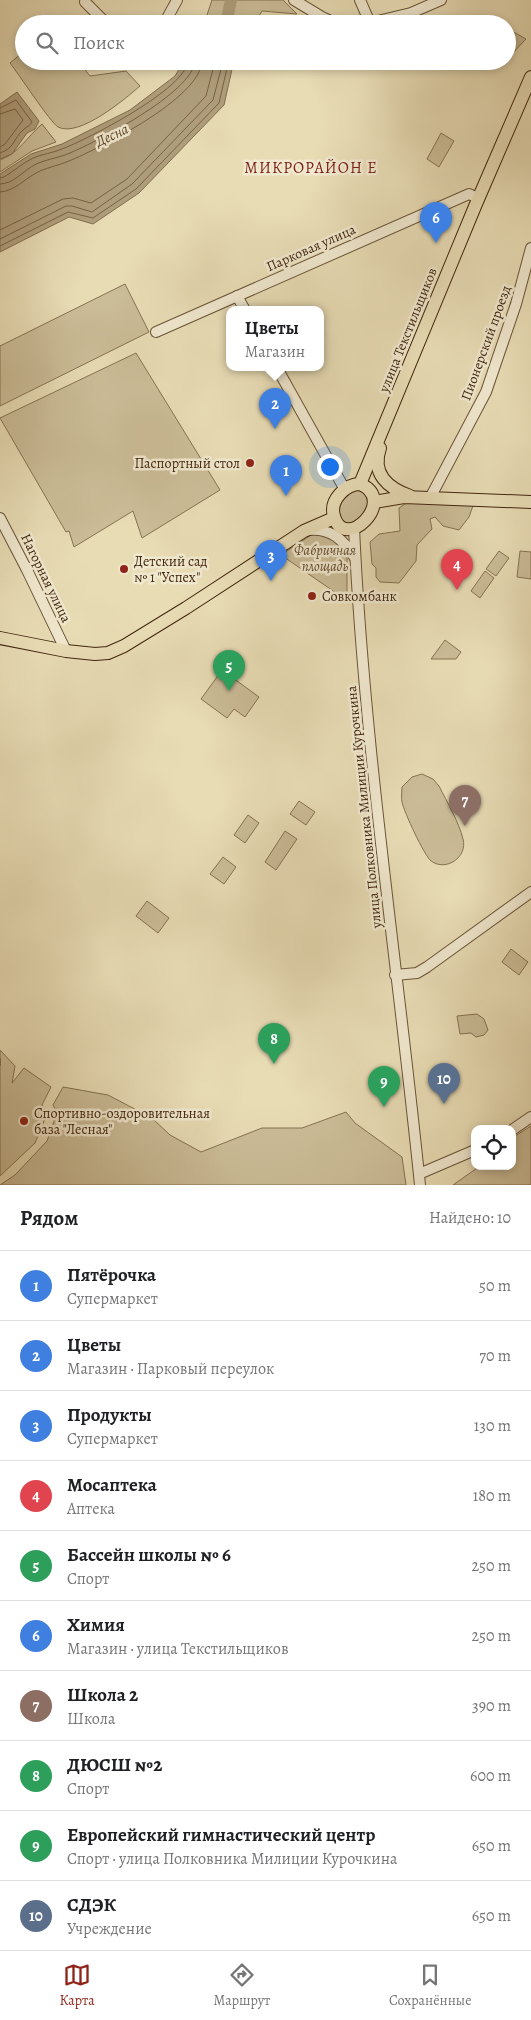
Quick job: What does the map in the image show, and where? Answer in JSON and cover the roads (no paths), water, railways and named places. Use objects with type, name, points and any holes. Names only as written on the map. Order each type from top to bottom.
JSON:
[{"type":"main road","name":"улица Текстильщиков","points":[[360,484],[478,198],[531,77]]},
{"type":"main road","points":[[385,423],[386,431],[378,456],[380,473],[391,487],[415,497]]},
{"type":"main road","points":[[360,484],[368,488],[374,502],[364,522],[354,528],[344,528],[334,518],[333,506],[344,488],[360,484]]},
{"type":"main road","points":[[374,502],[415,497],[531,502]]},
{"type":"main road","points":[[0,638],[66,651],[95,654],[117,650],[186,608],[304,531],[334,518]]},
{"type":"street","points":[[169,15],[177,0]]},
{"type":"street","points":[[294,0],[319,15]]},
{"type":"street","points":[[360,0],[365,15]]},
{"type":"street","points":[[402,15],[440,0]]},
{"type":"street","points":[[85,2],[98,15]]},
{"type":"street","name":"Парковая улица","points":[[156,332],[469,194],[478,198]]},
{"type":"street","name":"Пионерский проезд","points":[[430,498],[486,392],[516,304],[531,248]]},
{"type":"street","points":[[237,296],[243,306]]},
{"type":"street","points":[[279,371],[344,488]]},
{"type":"street","name":"Нагорная улица","points":[[0,518],[66,651]]},
{"type":"street","name":"улица Полковника Милиции Курочкина","points":[[354,528],[370,731],[420,1185]]},
{"type":"street","points":[[304,531],[318,529],[335,534],[342,540],[355,559]]},
{"type":"street","points":[[396,975],[417,973],[427,967],[531,892]]},
{"type":"street","points":[[516,1127],[531,1117]]},
{"type":"street","points":[[419,1174],[471,1152]]},
{"type":"water","points":[[179,70],[232,70],[224,105],[139,193],[93,224],[69,217],[0,252],[0,174],[31,154],[62,144],[130,110],[175,76]]},
{"type":"water","points":[[17,92],[39,121],[35,129],[27,133],[12,154],[0,159],[0,104]]},
{"type":"waterway","name":"Десна","points":[[228,15],[231,0]]},
{"type":"waterway","points":[[0,1059],[0,1065]]},
{"type":"place","name":"Химия","points":[[436,243]]},
{"type":"place","name":"Цветы","points":[[275,429]]},
{"type":"place","name":"Паспортный стол","points":[[250,463]]},
{"type":"place","name":"Пятёрочка","points":[[286,496]]},
{"type":"place","name":"Детский сад № 1 \"Успех\"","points":[[124,569]]},
{"type":"place","name":"Продукты","points":[[271,581]]},
{"type":"place","name":"Мосаптека","points":[[457,590]]},
{"type":"place","name":"Совкомбанк","points":[[312,596]]},
{"type":"place","name":"Бассейн школы № 6","points":[[229,691]]},
{"type":"place","name":"Школа 2","points":[[465,826]]},
{"type":"place","name":"ДЮСШ №2","points":[[274,1064]]},
{"type":"place","name":"СДЭК","points":[[444,1104]]},
{"type":"place","name":"Европейский гимнастический центр","points":[[384,1107]]},
{"type":"place","name":"Спортивно-оздоровительная база \"Лесная\"","points":[[24,1121]]},
{"type":"district","name":"МИКРОРАЙОН Е","points":[[311,168]]},
{"type":"park label","name":"Фабричная площадь","points":[[325,558]]}]
